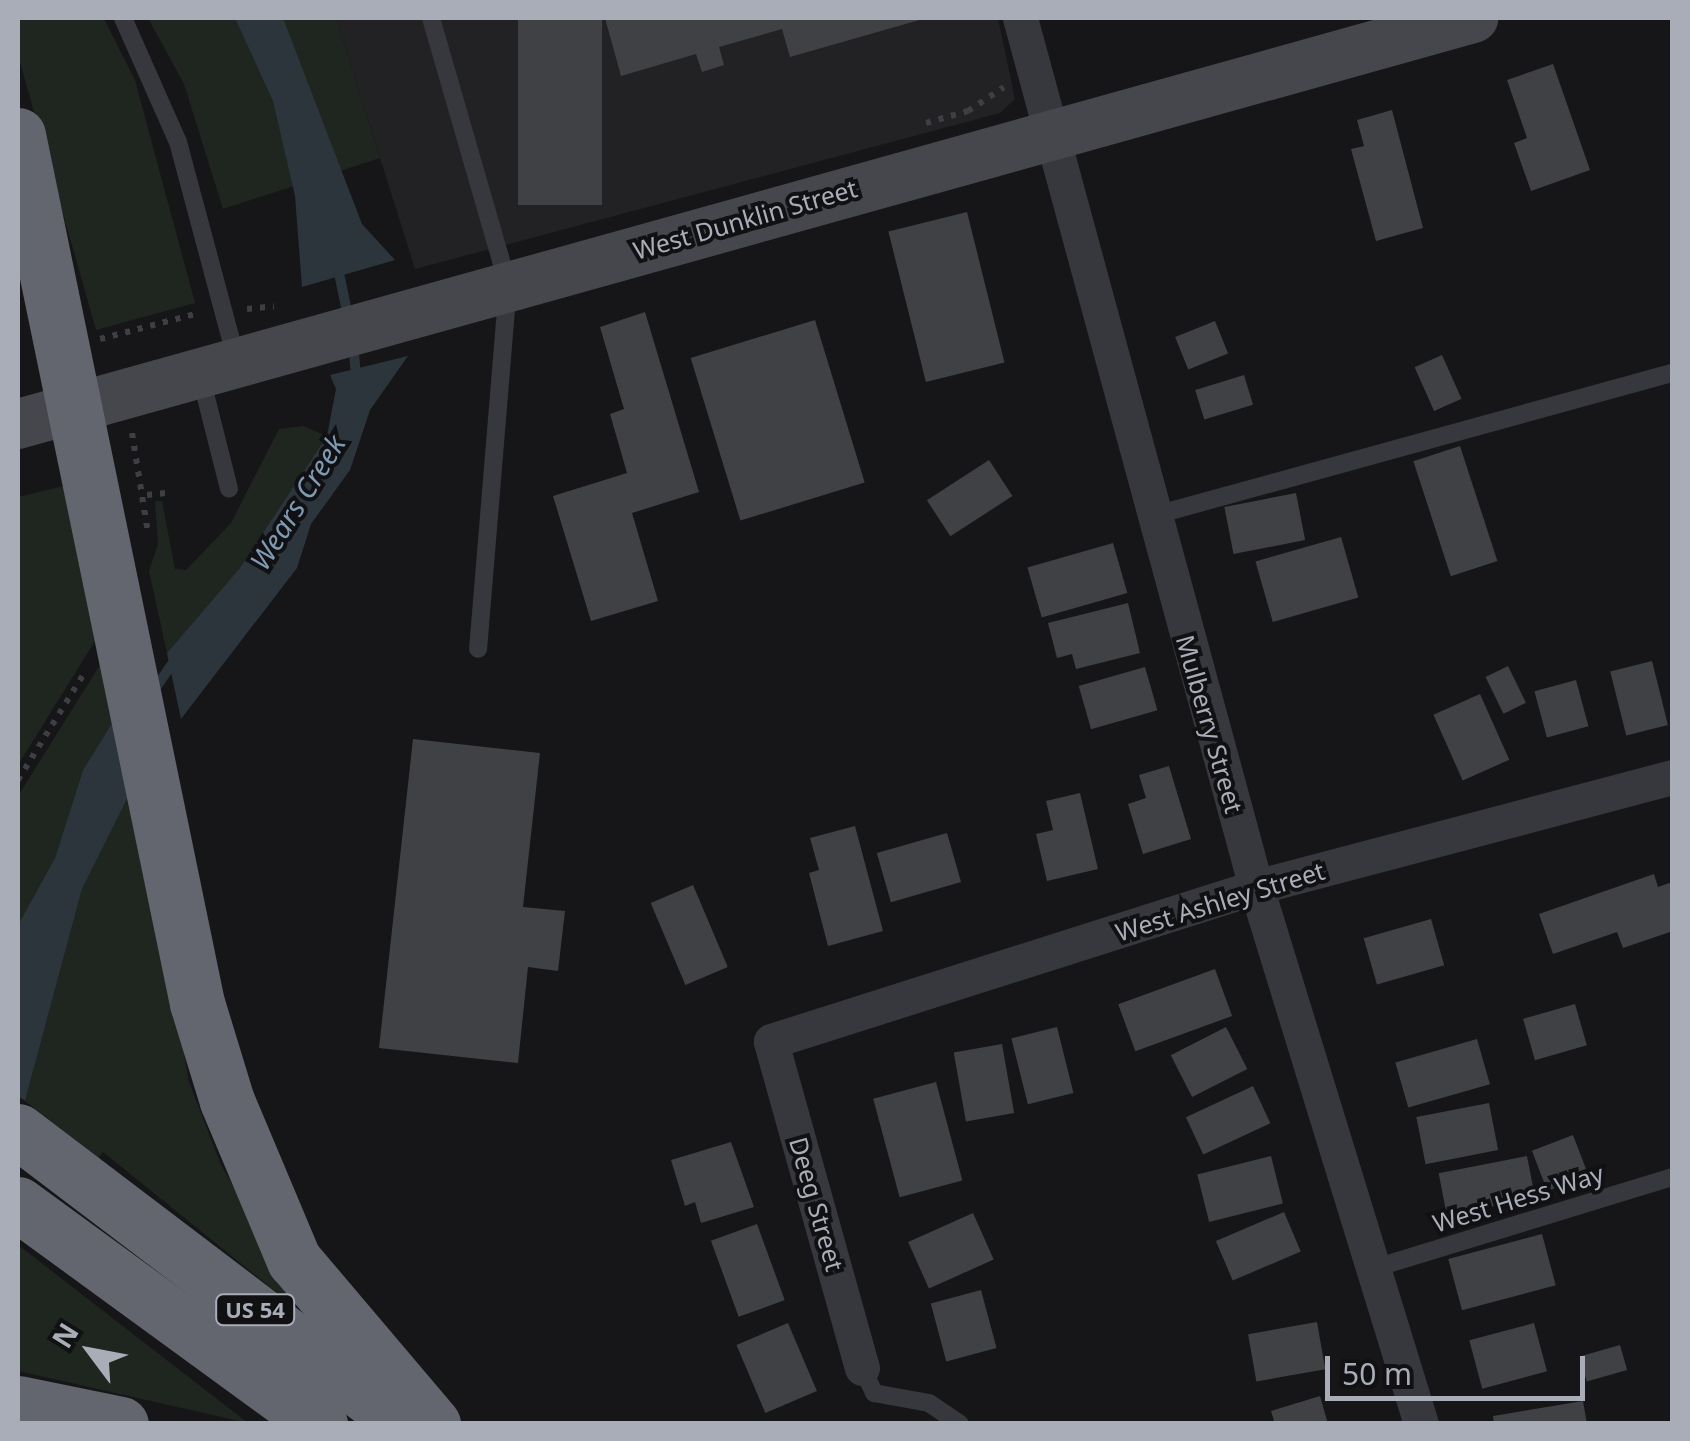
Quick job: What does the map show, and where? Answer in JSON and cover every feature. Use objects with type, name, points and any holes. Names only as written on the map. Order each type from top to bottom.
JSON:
[{"type":"highway","points":[[18,135],[74,328],[197,1003],[227,1101],[294,1260],[433,1424]]},
{"type":"highway","name":"US 54","points":[[18,1131],[404,1424]]},
{"type":"highway","name":"US 54","points":[[18,1204],[320,1424]]},
{"type":"highway","points":[[21,1403],[121,1424]]},
{"type":"main road","name":"West Dunklin Street","points":[[18,424],[219,368],[289,326],[428,307],[1474,18]]},
{"type":"street","name":"Mulberry Street","points":[[1020,18],[1054,132],[1151,516],[1256,888],[1378,1267],[1422,1424]]},
{"type":"street","name":"West Ashley Street","points":[[771,1040],[1256,888],[1672,776]]},
{"type":"street","name":"Deeg Street","points":[[771,1040],[862,1368]]},
{"type":"lane","points":[[122,18],[178,142],[224,311],[219,368],[229,489]]},
{"type":"lane","points":[[431,18],[508,286],[478,649]]},
{"type":"lane","points":[[1151,516],[1672,372]]},
{"type":"lane","name":"West Hess Way","points":[[1378,1267],[1672,1177]]},
{"type":"lane","points":[[862,1368],[874,1393],[930,1403],[960,1424]]},
{"type":"path","points":[[912,127],[968,112],[991,91],[1037,77]]},
{"type":"path","points":[[74,328],[224,311],[289,326]]},
{"type":"path","points":[[147,495],[166,492]]},
{"type":"shaded area","points":[[18,18],[104,19],[135,80],[195,303],[96,330],[18,55]]},
{"type":"shaded area","points":[[148,18],[336,18],[380,158],[223,209],[184,84]]},
{"type":"shaded area","points":[[336,18],[998,18],[1015,99],[1000,113],[415,269]]},
{"type":"shaded area","points":[[303,426],[327,436],[239,569],[167,653],[149,571],[158,544],[155,501],[162,501],[175,569],[186,570],[231,523],[279,429]]},
{"type":"shaded area","points":[[76,483],[105,625],[18,765],[18,497]]},
{"type":"shaded area","points":[[110,649],[122,707],[83,770],[55,858],[18,925],[18,796]]},
{"type":"shaded area","points":[[136,781],[189,1082],[221,1165],[300,1302],[296,1308],[103,1152],[98,1158],[25,1101],[82,889]]},
{"type":"shaded area","points":[[18,1245],[26,1251],[248,1423],[18,1371]]},
{"type":"water","points":[[235,18],[283,18],[362,224],[395,260],[302,287],[295,196],[273,101]]},
{"type":"water","points":[[408,356],[370,410],[350,470],[311,524],[297,568],[181,719],[167,653],[239,569],[327,436],[336,389],[330,375]]},
{"type":"water","points":[[122,707],[136,781],[82,889],[25,1101],[18,1096],[18,925],[55,858],[83,770]]},
{"type":"building","points":[[518,18],[602,18],[602,205],[518,205]]},
{"type":"building","points":[[605,18],[923,19],[790,57],[782,29],[719,47],[724,65],[702,72],[696,54],[621,76]]},
{"type":"building","points":[[1553,64],[1590,170],[1531,191],[1514,143],[1527,138],[1507,80]]},
{"type":"building","points":[[1392,110],[1423,228],[1376,241],[1351,149],[1364,146],[1357,120]]},
{"type":"building","points":[[967,212],[1004,362],[926,382],[888,232]]},
{"type":"building","points":[[645,312],[699,492],[632,513],[658,601],[591,621],[553,496],[627,473],[610,414],[624,409],[600,327]]},
{"type":"building","points":[[815,320],[865,483],[740,521],[691,358]]},
{"type":"building","points":[[1215,321],[1228,353],[1188,370],[1175,337]]},
{"type":"building","points":[[1442,355],[1462,399],[1434,411],[1415,367]]},
{"type":"building","points":[[1244,375],[1253,405],[1204,420],[1195,390]]},
{"type":"building","points":[[1460,446],[1497,561],[1451,576],[1413,461]]},
{"type":"building","points":[[989,460],[1012,496],[950,536],[927,500]]},
{"type":"building","points":[[1296,493],[1305,540],[1234,554],[1224,507]]},
{"type":"building","points":[[1341,537],[1358,598],[1273,622],[1255,562]]},
{"type":"building","points":[[1113,543],[1127,593],[1042,618],[1027,568]]},
{"type":"building","points":[[1128,603],[1140,653],[1076,669],[1072,654],[1057,658],[1048,623]]},
{"type":"building","points":[[1652,661],[1668,725],[1626,735],[1610,671]]},
{"type":"building","points":[[1508,666],[1526,703],[1504,714],[1486,677]]},
{"type":"building","points":[[1145,667],[1157,710],[1091,729],[1079,686]]},
{"type":"building","points":[[1576,680],[1588,726],[1547,737],[1534,691]]},
{"type":"building","points":[[1480,694],[1509,760],[1463,781],[1433,715]]},
{"type":"building","points":[[413,739],[540,753],[523,907],[565,911],[558,971],[528,967],[518,1063],[379,1048]]},
{"type":"building","points":[[1169,766],[1191,839],[1143,854],[1128,804],[1146,798],[1139,775]]},
{"type":"building","points":[[1080,793],[1098,869],[1047,881],[1036,834],[1053,830],[1046,801]]},
{"type":"building","points":[[855,826],[883,931],[828,946],[809,873],[819,870],[810,838]]},
{"type":"building","points":[[947,833],[961,882],[891,902],[877,853]]},
{"type":"building","points":[[1654,874],[1658,887],[1672,882],[1672,939],[1670,932],[1623,948],[1617,932],[1553,954],[1539,914]]},
{"type":"building","points":[[693,885],[728,967],[685,985],[651,903]]},
{"type":"building","points":[[1431,919],[1444,965],[1377,984],[1364,938]]},
{"type":"building","points":[[1215,969],[1232,1016],[1135,1051],[1118,1004]]},
{"type":"building","points":[[1575,1004],[1587,1045],[1535,1060],[1523,1019]]},
{"type":"building","points":[[1057,1027],[1073,1093],[1028,1104],[1011,1038]]},
{"type":"building","points":[[1226,1027],[1247,1069],[1192,1097],[1171,1055]]},
{"type":"building","points":[[1477,1039],[1490,1084],[1408,1108],[1395,1062]]},
{"type":"building","points":[[1002,1044],[1014,1113],[966,1121],[954,1053]]},
{"type":"building","points":[[936,1082],[962,1181],[900,1197],[873,1099]]},
{"type":"building","points":[[1253,1086],[1270,1123],[1203,1154],[1186,1117]]},
{"type":"building","points":[[1489,1103],[1498,1150],[1426,1164],[1416,1117]]},
{"type":"building","points":[[1573,1135],[1588,1175],[1547,1191],[1532,1151]]},
{"type":"building","points":[[731,1142],[754,1207],[701,1223],[695,1202],[685,1206],[671,1160]]},
{"type":"building","points":[[1271,1156],[1283,1204],[1209,1222],[1197,1174]]},
{"type":"building","points":[[1527,1156],[1535,1198],[1447,1215],[1439,1173]]},
{"type":"building","points":[[1284,1212],[1301,1252],[1233,1280],[1216,1241]]},
{"type":"building","points":[[973,1213],[994,1260],[929,1288],[908,1242]]},
{"type":"building","points":[[757,1224],[785,1300],[739,1317],[711,1241]]},
{"type":"building","points":[[1542,1234],[1556,1285],[1462,1310],[1448,1259]]},
{"type":"building","points":[[981,1290],[997,1348],[946,1361],[931,1303]]},
{"type":"building","points":[[1317,1322],[1325,1369],[1256,1381],[1248,1334]]},
{"type":"building","points":[[788,1323],[817,1391],[765,1413],[736,1345]]},
{"type":"building","points":[[1534,1323],[1547,1371],[1482,1389],[1469,1340]]},
{"type":"building","points":[[1620,1345],[1627,1370],[1587,1382],[1580,1357]]},
{"type":"building","points":[[1320,1396],[1328,1424],[1275,1424],[1271,1411]]},
{"type":"building","points":[[1583,1401],[1587,1424],[1494,1424],[1493,1416]]},
{"type":"waterway","name":"Wears Creek","points":[[337,264],[348,316]]},
{"type":"waterway","name":"Wears Creek","points":[[353,342],[356,379]]},
{"type":"waterway","name":"Wears Creek","points":[[152,693],[179,654]]}]
